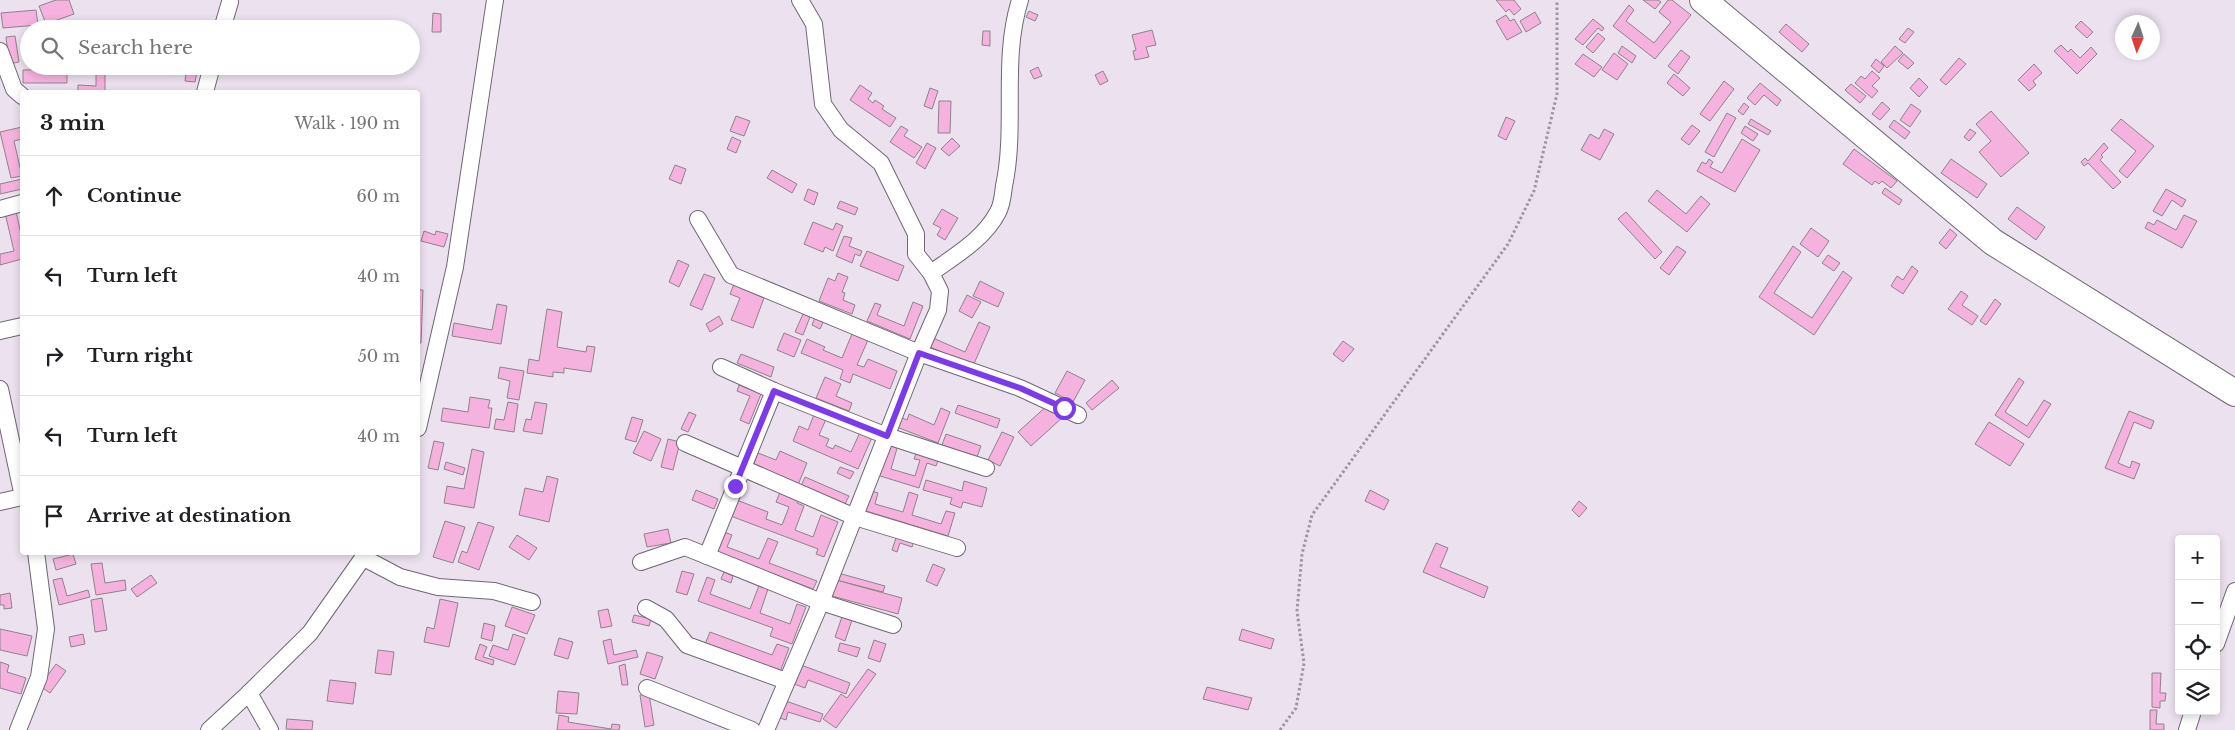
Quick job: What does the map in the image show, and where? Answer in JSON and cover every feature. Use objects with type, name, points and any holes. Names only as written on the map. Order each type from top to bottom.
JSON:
[{"type":"main road","points":[[1703,0],[1993,242],[2235,393]]},
{"type":"street","points":[[420,419],[455,266],[495,0]]},
{"type":"street","points":[[766,730],[821,602],[919,353],[938,310],[940,291],[931,273],[916,254],[916,234],[881,164],[841,130],[823,104],[814,24],[800,0]]},
{"type":"street","points":[[931,273],[974,242],[999,211],[1009,164],[1010,66],[1020,0]]},
{"type":"street","points":[[225,20],[230,2]]},
{"type":"street","points":[[0,51],[14,89],[20,94]]},
{"type":"street","points":[[206,90],[210,75]]},
{"type":"street","points":[[0,209],[20,204]]},
{"type":"street","points":[[698,218],[731,275],[919,353],[1020,388],[1078,415]]},
{"type":"street","points":[[0,331],[20,326]]},
{"type":"street","points":[[721,367],[774,391],[887,436],[986,468]]},
{"type":"street","points":[[0,389],[18,445],[20,468]]},
{"type":"street","points":[[706,556],[774,391]]},
{"type":"street","points":[[685,443],[855,517],[957,548]]},
{"type":"street","points":[[0,502],[20,497]]},
{"type":"street","points":[[641,562],[685,547],[821,602],[893,626]]},
{"type":"street","points":[[18,730],[39,677],[46,630],[38,555]]},
{"type":"street","points":[[210,730],[310,633],[365,555],[400,576],[438,587],[494,591],[532,602]]},
{"type":"street","points":[[2220,633],[2235,591]]},
{"type":"street","points":[[646,608],[666,619],[687,645],[786,682]]},
{"type":"street","points":[[647,688],[752,730]]},
{"type":"street","points":[[249,694],[270,730]]},
{"type":"street","points":[[2186,730],[2192,715]]},
{"type":"path","points":[[1280,730],[1296,708],[1304,663],[1297,611],[1302,554],[1312,516],[1508,244],[1534,191],[1557,94],[1557,0]]},
{"type":"building","points":[[56,0],[69,0],[74,14],[57,20],[44,20],[39,6]]},
{"type":"building","points":[[1496,0],[1514,0],[1521,9],[1514,15],[1509,9],[1506,12]]},
{"type":"building","points":[[1643,0],[1658,0],[1661,2],[1655,9]]},
{"type":"building","points":[[1668,0],[1672,0],[1691,15],[1655,59],[1613,26],[1629,5],[1634,10],[1626,21],[1654,43],[1671,22],[1659,12]]},
{"type":"building","points":[[36,10],[37,20],[20,20],[20,27],[3,28],[1,13]]},
{"type":"building","points":[[1029,11],[1038,15],[1035,21],[1026,17]]},
{"type":"building","points":[[1535,12],[1541,23],[1526,32],[1520,21]]},
{"type":"building","points":[[433,13],[441,14],[441,32],[432,32]]},
{"type":"building","points":[[1506,15],[1510,21],[1514,19],[1522,32],[1507,40],[1496,21]]},
{"type":"building","points":[[1593,19],[1604,28],[1602,31],[1598,28],[1583,45],[1575,39]]},
{"type":"building","points":[[2081,21],[2093,32],[2087,38],[2075,27]]},
{"type":"building","points":[[1786,24],[1809,44],[1802,52],[1779,32]]},
{"type":"building","points":[[1908,28],[1914,32],[1905,43],[1899,39]]},
{"type":"building","points":[[1152,30],[1156,45],[1146,47],[1149,57],[1135,60],[1133,51],[1136,50],[1132,35]]},
{"type":"building","points":[[983,31],[990,31],[990,46],[982,45]]},
{"type":"building","points":[[1598,33],[1605,39],[1593,53],[1586,47]]},
{"type":"building","points":[[15,36],[19,62],[9,64],[6,37]]},
{"type":"building","points":[[2061,45],[2068,52],[2071,49],[2080,58],[2091,47],[2097,54],[2077,74],[2054,51]]},
{"type":"building","points":[[1622,46],[1636,56],[1632,63],[1618,53]]},
{"type":"building","points":[[1895,46],[1903,53],[1887,68],[1881,62]]},
{"type":"building","points":[[1681,50],[1690,57],[1678,74],[1668,66]]},
{"type":"building","points":[[1614,53],[1628,64],[1617,80],[1602,70]]},
{"type":"building","points":[[1583,54],[1602,67],[1594,77],[1575,64]]},
{"type":"building","points":[[1904,54],[1914,63],[1908,69],[1898,61]]},
{"type":"building","points":[[1959,58],[1966,64],[1946,85],[1940,80]]},
{"type":"building","points":[[1876,59],[1884,66],[1879,73],[1871,66]]},
{"type":"building","points":[[2034,64],[2042,73],[2033,81],[2036,85],[2029,91],[2018,80]]},
{"type":"building","points":[[1038,67],[1042,76],[1034,79],[1030,71]]},
{"type":"building","points":[[1103,71],[1108,81],[1100,85],[1095,75]]},
{"type":"building","points":[[1872,71],[1880,78],[1872,86],[1878,91],[1872,98],[1855,83],[1861,76],[1865,79]]},
{"type":"building","points":[[1674,74],[1690,88],[1683,96],[1667,83]]},
{"type":"building","points":[[23,75],[67,75],[67,83],[23,83]]},
{"type":"building","points":[[96,75],[105,75],[105,90],[78,90],[78,85],[96,86]]},
{"type":"building","points":[[186,75],[196,75],[195,82],[185,81]]},
{"type":"building","points":[[1919,78],[1928,87],[1919,97],[1910,88]]},
{"type":"building","points":[[1724,81],[1734,89],[1710,121],[1700,114]]},
{"type":"building","points":[[1760,83],[1781,100],[1777,106],[1764,95],[1755,105],[1747,98]]},
{"type":"building","points":[[1851,84],[1866,96],[1860,103],[1845,90]]},
{"type":"building","points":[[860,85],[872,93],[868,99],[873,103],[875,100],[884,106],[882,109],[896,118],[890,127],[850,100]]},
{"type":"building","points":[[930,88],[938,91],[932,109],[924,106]]},
{"type":"building","points":[[939,101],[951,101],[950,133],[938,133]]},
{"type":"building","points":[[1882,102],[1890,109],[1880,120],[1872,114]]},
{"type":"building","points":[[1744,103],[1749,107],[1743,115],[1738,111]]},
{"type":"building","points":[[1911,104],[1921,111],[1910,127],[1900,120]]},
{"type":"building","points":[[1991,111],[2029,153],[2001,177],[1979,152],[1991,141],[1976,124]]},
{"type":"building","points":[[1727,113],[1736,118],[1714,157],[1705,152]]},
{"type":"building","points":[[736,116],[750,121],[744,136],[730,131]]},
{"type":"building","points":[[1506,117],[1515,121],[1506,140],[1498,136]]},
{"type":"building","points":[[1751,119],[1771,131],[1768,135],[1748,124]]},
{"type":"building","points":[[2121,119],[2154,146],[2127,178],[2119,171],[2136,151],[2111,130]]},
{"type":"building","points":[[1894,120],[1910,132],[1905,139],[1889,127]]},
{"type":"building","points":[[1692,125],[1700,131],[1689,145],[1681,139]]},
{"type":"building","points":[[901,126],[908,130],[904,136],[922,147],[914,158],[890,142]]},
{"type":"building","points":[[1745,126],[1758,134],[1753,141],[1741,133]]},
{"type":"building","points":[[20,127],[20,140],[14,141],[20,167],[20,176],[11,178],[0,132]]},
{"type":"building","points":[[1604,129],[1614,134],[1600,160],[1581,150],[1590,134],[1599,139]]},
{"type":"building","points":[[1970,129],[1976,133],[1969,141],[1964,137]]},
{"type":"building","points":[[732,137],[741,141],[736,153],[727,149]]},
{"type":"building","points":[[952,138],[960,146],[949,156],[941,149]]},
{"type":"building","points":[[1742,139],[1760,150],[1735,192],[1697,171],[1702,162],[1706,164],[1709,159],[1713,162],[1710,167],[1722,173]]},
{"type":"building","points":[[927,143],[936,148],[925,169],[916,163]]},
{"type":"building","points":[[2104,143],[2108,148],[2101,155],[2103,157],[2100,160],[2121,182],[2113,189],[2088,163],[2084,166],[2081,162],[2085,158],[2088,161]]},
{"type":"building","points":[[1854,149],[1897,181],[1891,188],[1882,181],[1879,184],[1875,181],[1872,185],[1843,164]]},
{"type":"building","points":[[1951,159],[1987,184],[1977,198],[1941,173]]},
{"type":"building","points":[[675,165],[686,169],[681,184],[669,179]]},
{"type":"building","points":[[772,170],[797,184],[792,193],[767,178]]},
{"type":"building","points":[[20,179],[20,189],[0,194],[0,184]]},
{"type":"building","points":[[1885,188],[1902,200],[1899,205],[1882,193]]},
{"type":"building","points":[[808,189],[818,193],[814,205],[804,200]]},
{"type":"building","points":[[2166,189],[2186,200],[2182,207],[2172,200],[2162,216],[2153,211]]},
{"type":"building","points":[[1657,190],[1686,214],[1701,196],[1710,204],[1687,232],[1648,201]]},
{"type":"building","points":[[840,201],[858,208],[855,215],[837,208]]},
{"type":"building","points":[[2017,207],[2045,227],[2036,240],[2008,219]]},
{"type":"building","points":[[942,209],[958,218],[945,240],[937,235],[941,228],[933,224]]},
{"type":"building","points":[[16,211],[20,230],[20,260],[0,265],[0,254],[14,251],[5,213]]},
{"type":"building","points":[[1626,212],[1662,252],[1655,259],[1618,219]]},
{"type":"building","points":[[2184,215],[2197,221],[2182,248],[2145,228],[2148,222],[2154,225],[2157,220],[2176,230]]},
{"type":"building","points":[[813,222],[833,230],[836,223],[843,226],[833,251],[825,247],[823,252],[804,244]]},
{"type":"building","points":[[1811,228],[1829,241],[1818,257],[1800,244]]},
{"type":"building","points":[[1950,229],[1957,235],[1946,249],[1939,243]]},
{"type":"building","points":[[424,231],[435,235],[436,231],[448,234],[444,247],[421,241]]},
{"type":"building","points":[[844,236],[852,238],[849,246],[862,251],[860,256],[855,254],[852,263],[836,256]]},
{"type":"building","points":[[1677,246],[1686,252],[1669,275],[1660,268]]},
{"type":"building","points":[[1793,246],[1801,252],[1774,293],[1812,318],[1843,271],[1852,278],[1814,335],[1759,297]]},
{"type":"building","points":[[867,251],[904,266],[898,281],[860,266]]},
{"type":"building","points":[[1828,255],[1840,263],[1834,271],[1822,263]]},
{"type":"building","points":[[678,260],[689,265],[679,287],[669,282]]},
{"type":"building","points":[[1912,266],[1918,271],[1903,294],[1891,286],[1897,276],[1903,280]]},
{"type":"building","points":[[838,273],[848,277],[842,292],[845,293],[843,300],[855,305],[852,314],[819,301],[828,278],[835,281]]},
{"type":"building","points":[[704,274],[715,278],[702,310],[690,305]]},
{"type":"building","points":[[980,281],[1004,293],[998,307],[973,296]]},
{"type":"building","points":[[734,284],[765,295],[753,328],[731,320],[740,298],[730,294]]},
{"type":"building","points":[[420,290],[423,290],[421,343]]},
{"type":"building","points":[[1961,291],[1968,296],[1962,305],[1978,316],[1972,325],[1948,309]]},
{"type":"building","points":[[967,295],[981,302],[972,318],[959,311]]},
{"type":"building","points":[[1995,299],[2001,304],[1986,325],[1980,321]]},
{"type":"building","points":[[913,302],[923,306],[910,339],[867,321],[875,303],[881,305],[877,315],[904,326]]},
{"type":"building","points":[[497,304],[507,306],[501,344],[452,336],[454,323],[492,330]]},
{"type":"building","points":[[547,309],[562,312],[557,347],[586,352],[587,346],[595,347],[591,372],[564,368],[564,373],[553,372],[553,377],[527,373],[529,359],[539,361]]},
{"type":"building","points":[[803,314],[810,317],[803,335],[795,332]]},
{"type":"building","points":[[719,316],[723,324],[710,332],[706,324]]},
{"type":"building","points":[[815,317],[824,320],[820,329],[812,325]]},
{"type":"building","points":[[979,322],[990,327],[973,366],[930,347],[933,338],[965,352]]},
{"type":"building","points":[[784,333],[801,340],[794,357],[777,350]]},
{"type":"building","points":[[852,334],[868,340],[857,365],[864,367],[868,359],[897,371],[890,389],[853,374],[850,383],[840,379],[843,370],[801,353],[807,339],[825,347],[823,350],[842,358]]},
{"type":"building","points":[[1343,341],[1354,349],[1343,362],[1333,354]]},
{"type":"building","points":[[741,354],[774,367],[771,377],[737,363]]},
{"type":"building","points":[[500,367],[524,371],[519,400],[507,398],[510,381],[498,378]]},
{"type":"building","points":[[1067,371],[1085,380],[1073,402],[1055,393]]},
{"type":"building","points":[[825,377],[841,384],[836,396],[852,403],[849,411],[816,398]]},
{"type":"building","points":[[2019,378],[2024,382],[2005,412],[2027,426],[2044,400],[2051,404],[2029,438],[1995,415]]},
{"type":"building","points":[[1112,380],[1119,388],[1092,410],[1086,403]]},
{"type":"building","points":[[739,385],[761,394],[749,424],[740,420],[750,396],[737,391]]},
{"type":"building","points":[[470,397],[490,400],[488,408],[492,408],[489,428],[441,421],[443,408],[468,412]]},
{"type":"building","points":[[508,402],[518,404],[514,432],[494,429],[496,419],[504,420]]},
{"type":"building","points":[[535,402],[547,404],[542,434],[523,431],[526,419],[531,420]]},
{"type":"building","points":[[1050,403],[1063,417],[1031,446],[1018,432]]},
{"type":"building","points":[[958,405],[1000,419],[997,428],[955,413]]},
{"type":"building","points":[[941,408],[950,412],[938,443],[894,426],[898,416],[907,420],[909,414],[934,425]]},
{"type":"building","points":[[2129,411],[2154,421],[2151,429],[2134,422],[2118,463],[2130,468],[2132,461],[2140,464],[2134,479],[2105,468]]},
{"type":"building","points":[[689,412],[696,415],[688,432],[681,429]]},
{"type":"building","points":[[815,412],[827,417],[819,435],[829,439],[826,446],[833,449],[835,445],[851,452],[861,430],[873,435],[858,469],[793,441],[799,426],[808,430]]},
{"type":"building","points":[[632,417],[643,420],[636,442],[625,439]]},
{"type":"building","points":[[1989,422],[2024,444],[2010,466],[1975,444]]},
{"type":"building","points":[[644,431],[661,439],[651,461],[633,453]]},
{"type":"building","points":[[1002,432],[1014,437],[1000,466],[988,460]]},
{"type":"building","points":[[946,434],[981,446],[977,457],[942,445]]},
{"type":"building","points":[[668,439],[680,442],[673,470],[661,467]]},
{"type":"building","points":[[434,441],[444,443],[438,470],[428,468]]},
{"type":"building","points":[[888,442],[898,445],[891,469],[915,476],[920,460],[914,459],[917,451],[939,458],[936,466],[927,463],[919,488],[877,475]]},
{"type":"building","points":[[472,449],[484,452],[474,508],[444,503],[447,486],[464,489]]},
{"type":"building","points":[[780,451],[807,463],[798,485],[753,466],[758,453],[776,460]]},
{"type":"building","points":[[446,462],[465,468],[463,475],[444,469]]},
{"type":"building","points":[[840,467],[854,472],[850,479],[837,473]]},
{"type":"building","points":[[547,476],[558,479],[549,522],[519,515],[525,488],[543,492]]},
{"type":"building","points":[[805,477],[849,496],[845,504],[801,486]]},
{"type":"building","points":[[926,480],[962,491],[964,481],[987,488],[982,507],[963,502],[961,508],[950,504],[952,498],[923,490]]},
{"type":"building","points":[[696,490],[718,499],[714,509],[692,500]]},
{"type":"building","points":[[869,490],[878,493],[875,504],[903,512],[909,492],[918,495],[912,515],[941,524],[946,511],[955,513],[948,536],[863,510]]},
{"type":"building","points":[[1370,490],[1389,500],[1384,510],[1365,501]]},
{"type":"building","points":[[780,492],[798,499],[797,503],[804,506],[795,530],[813,537],[821,515],[838,522],[824,557],[816,554],[818,549],[728,515],[734,499],[768,512],[766,519],[782,525],[789,507],[776,502]]},
{"type":"building","points":[[1579,501],[1587,508],[1579,517],[1572,510]]},
{"type":"building","points":[[445,521],[465,527],[453,563],[433,557]]},
{"type":"building","points":[[478,522],[494,527],[479,570],[458,562],[462,551],[467,553]]},
{"type":"building","points":[[668,529],[671,543],[647,547],[644,534]]},
{"type":"building","points":[[724,532],[732,535],[727,547],[759,559],[768,538],[778,542],[769,563],[817,581],[813,589],[716,552]]},
{"type":"building","points":[[517,535],[537,548],[529,560],[509,547]]},
{"type":"building","points":[[897,535],[914,541],[912,547],[900,543],[897,552],[892,550]]},
{"type":"building","points":[[1436,543],[1448,548],[1440,567],[1488,587],[1484,598],[1423,572]]},
{"type":"building","points":[[73,555],[76,564],[56,570],[53,559]]},
{"type":"building","points":[[102,563],[105,583],[125,580],[126,590],[96,595],[91,564]]},
{"type":"building","points":[[933,564],[945,569],[937,586],[926,581]]},
{"type":"building","points":[[682,571],[694,574],[687,595],[676,592]]},
{"type":"building","points":[[724,572],[733,576],[731,583],[721,579]]},
{"type":"building","points":[[838,573],[885,586],[883,592],[836,580]]},
{"type":"building","points":[[151,575],[157,583],[137,597],[131,589]]},
{"type":"building","points":[[707,577],[715,580],[710,594],[750,609],[760,583],[769,586],[760,613],[790,624],[797,604],[806,607],[792,644],[770,636],[773,628],[698,601]]},
{"type":"building","points":[[62,578],[67,596],[88,590],[90,597],[59,605],[53,580]]},
{"type":"building","points":[[836,580],[902,598],[898,614],[832,596]]},
{"type":"building","points":[[10,593],[12,608],[4,609],[4,605],[0,605],[0,595]]},
{"type":"building","points":[[102,598],[107,630],[95,632],[91,600]]},
{"type":"building","points":[[440,599],[458,603],[449,647],[424,642],[427,627],[434,629]]},
{"type":"building","points":[[512,607],[535,615],[527,634],[505,626]]},
{"type":"building","points":[[608,609],[612,626],[601,628],[598,611]]},
{"type":"building","points":[[843,614],[853,617],[845,641],[835,637]]},
{"type":"building","points":[[634,615],[651,619],[649,626],[632,622]]},
{"type":"building","points":[[484,623],[495,626],[492,641],[481,638]]},
{"type":"building","points":[[0,629],[32,636],[27,656],[0,650]]},
{"type":"building","points":[[1242,629],[1274,639],[1271,649],[1239,640]]},
{"type":"building","points":[[710,632],[772,655],[777,644],[789,648],[780,672],[705,644]]},
{"type":"building","points":[[83,634],[85,644],[71,647],[69,637]]},
{"type":"building","points":[[513,634],[525,638],[515,665],[489,656],[493,645],[508,650]]},
{"type":"building","points":[[559,638],[573,642],[568,659],[554,655]]},
{"type":"building","points":[[611,639],[614,655],[636,650],[638,657],[608,664],[603,641]]},
{"type":"building","points":[[874,640],[886,644],[880,662],[868,658]]},
{"type":"building","points":[[840,643],[860,648],[857,657],[838,651]]},
{"type":"building","points":[[480,644],[487,647],[483,657],[494,660],[493,665],[475,659]]},
{"type":"building","points":[[378,650],[394,652],[391,675],[375,673]]},
{"type":"building","points":[[647,652],[663,657],[655,679],[640,674]]},
{"type":"building","points":[[0,662],[9,665],[7,672],[26,678],[21,694],[0,688]]},
{"type":"building","points":[[56,664],[66,671],[50,693],[40,686]]},
{"type":"building","points":[[625,664],[628,685],[622,685],[619,666]]},
{"type":"building","points":[[801,665],[850,683],[846,694],[808,680],[805,688],[794,684]]},
{"type":"building","points":[[868,669],[876,674],[836,728],[823,719],[841,694],[847,698]]},
{"type":"building","points":[[2152,673],[2161,673],[2160,693],[2166,693],[2165,701],[2160,701],[2160,708],[2152,707]]},
{"type":"building","points":[[330,680],[356,683],[353,704],[327,701]]},
{"type":"building","points":[[1207,687],[1252,698],[1248,710],[1203,699]]},
{"type":"building","points":[[558,691],[579,693],[577,714],[556,713]]},
{"type":"building","points":[[649,694],[654,725],[645,727],[640,695]]},
{"type":"building","points":[[783,700],[823,714],[820,722],[788,712],[786,720],[777,717]]},
{"type":"building","points":[[2150,710],[2157,710],[2156,724],[2164,724],[2164,730],[2150,730]]},
{"type":"building","points":[[559,715],[569,717],[568,722],[611,729],[612,724],[620,725],[619,730],[557,730]]},
{"type":"building","points":[[287,719],[313,721],[312,730],[286,729]]},
{"type":"route","points":[[735,486],[774,391],[887,436],[919,353],[1020,388],[1064,408]]}]
